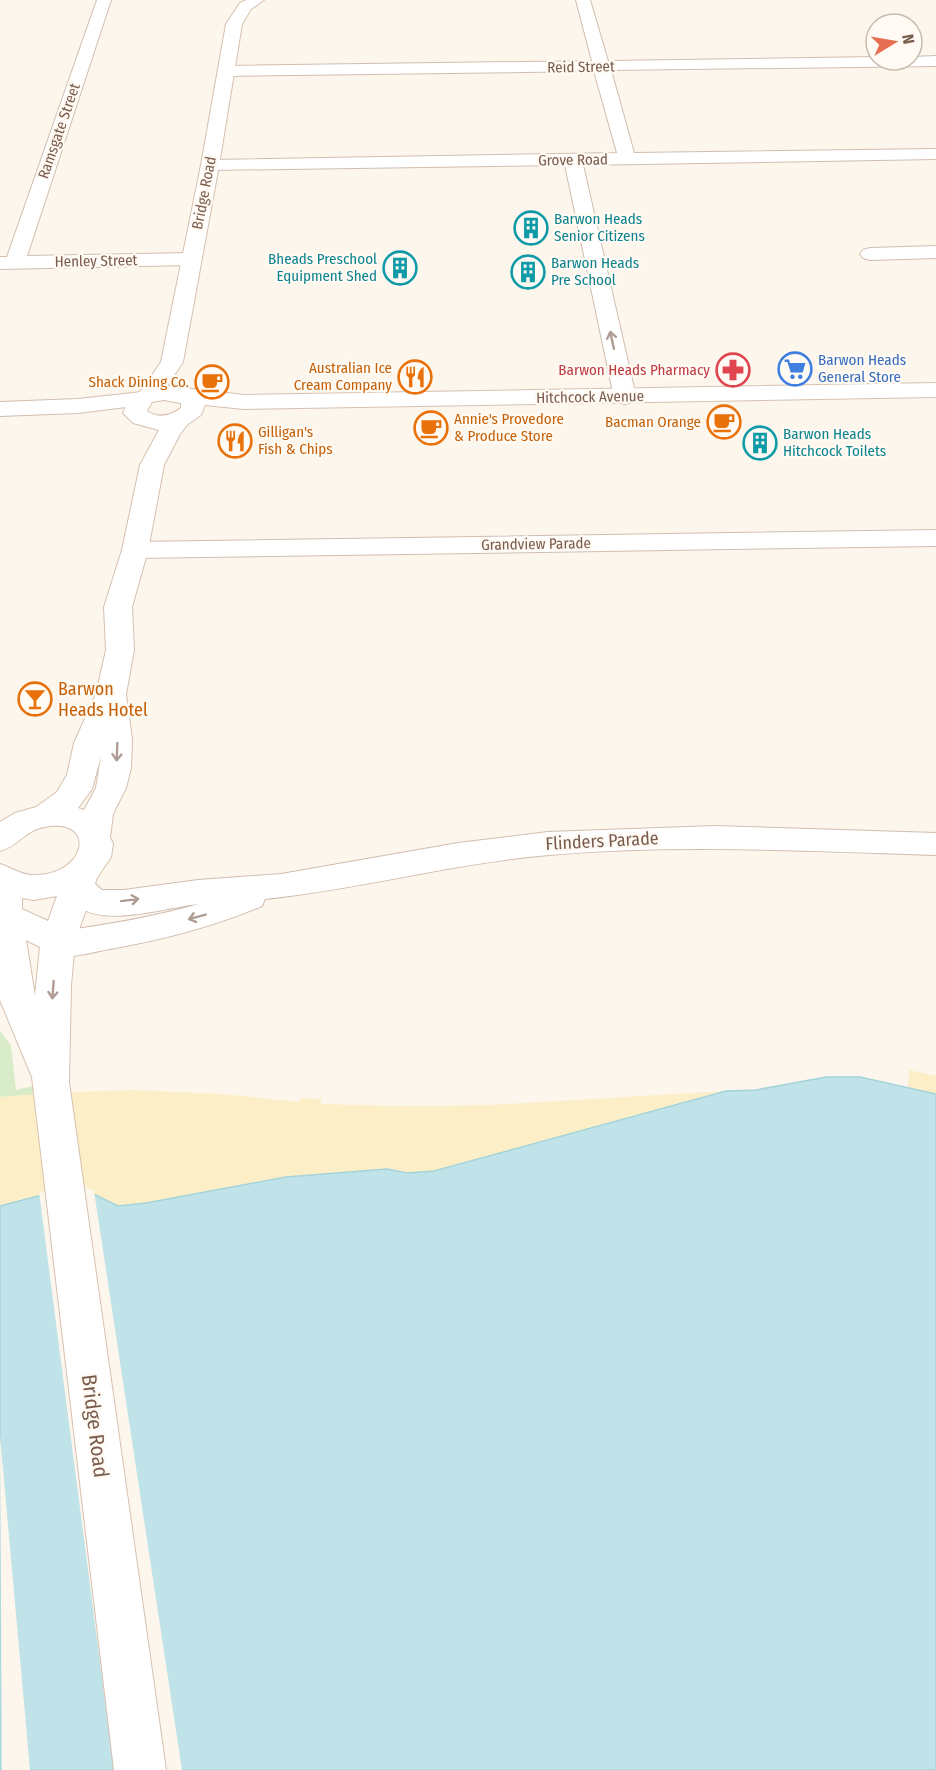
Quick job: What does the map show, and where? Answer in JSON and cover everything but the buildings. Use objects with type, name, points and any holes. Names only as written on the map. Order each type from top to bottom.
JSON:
[{"type":"street","name":"Ramsgate Street","points":[[7,263],[104,0]]},
{"type":"street","name":"Bridge Road","points":[[143,407],[172,362],[210,165],[234,24],[246,0]]},
{"type":"street","points":[[583,0],[627,159]]},
{"type":"street","name":"Reid Street","points":[[226,71],[936,61]]},
{"type":"street","name":"Grove Road","points":[[210,165],[936,154]]},
{"type":"street","points":[[573,161],[625,397]]},
{"type":"street","points":[[870,254],[936,252]]},
{"type":"street","name":"Henley Street","points":[[7,263],[191,259]]},
{"type":"street","points":[[16,827],[68,800],[76,789],[82,775],[89,743],[111,694],[120,650],[137,616],[139,605],[135,550],[152,465],[185,406],[172,362]]},
{"type":"street","name":"Hitchcock Avenue","points":[[143,407],[167,392],[185,406],[244,402],[936,390]]},
{"type":"street","points":[[0,408],[143,407],[152,465]]},
{"type":"street","name":"Grandview Parade","points":[[135,550],[936,538]]},
{"type":"street","points":[[95,834],[97,814],[111,788],[116,768],[117,739],[111,694]]},
{"type":"street","points":[[16,827],[62,815],[87,825],[95,834]]},
{"type":"street","name":"Bridge Road","points":[[95,834],[97,847],[95,854],[80,879],[58,941],[52,985],[50,1082],[140,1770]]},
{"type":"street","name":"Flinders Parade","points":[[80,879],[84,894],[97,902],[128,901],[186,892],[238,892],[492,849],[544,843],[671,838],[936,844]]},
{"type":"street","points":[[4,890],[19,887],[34,889],[52,887],[80,879]]},
{"type":"street","name":"Flinders Parade","points":[[58,941],[70,943],[169,925],[224,910],[270,886]]},
{"type":"street","points":[[4,890],[58,941]]},
{"type":"street","name":"Bridge Road","points":[[4,890],[18,1000],[50,1082]]},
{"type":"green space","points":[[0,1031],[11,1045],[16,1090],[66,1078],[67,1092],[0,1097]]},
{"type":"sand","points":[[909,1070],[936,1076],[936,1094],[908,1087]]},
{"type":"sand","points":[[136,1090],[222,1094],[299,1102],[300,1098],[321,1099],[321,1104],[403,1106],[491,1105],[726,1091],[434,1171],[407,1173],[387,1169],[286,1177],[146,1203],[118,1206],[102,1199],[61,1190],[0,1206],[0,1097]]},
{"type":"water","points":[[826,1077],[860,1077],[936,1094],[936,1770],[0,1770],[0,1206],[61,1190],[85,1190],[118,1206],[146,1203],[286,1177],[387,1169],[407,1173],[434,1171],[726,1091],[756,1090]]},
{"type":"pier","points":[[61,1187],[86,1187],[94,1191],[182,1770],[114,1770],[39,1192]]},
{"type":"pier","points":[[0,1436],[30,1770],[2,1770]]},
{"type":"place","name":"Barwon Heads Senior Citizens","points":[[531,228]]},
{"type":"place","name":"Bheads Preschool Equipment Shed","points":[[400,268]]},
{"type":"place","name":"Barwon Heads Pre School","points":[[528,272]]},
{"type":"place","name":"Barwon Heads General Store","points":[[795,369]]},
{"type":"place","name":"Barwon Heads Pharmacy","points":[[733,370]]},
{"type":"place","name":"Australian Ice Cream Company","points":[[415,377]]},
{"type":"place","name":"Shack Dining Co.","points":[[212,382]]},
{"type":"place","name":"Bacman Orange","points":[[724,422]]},
{"type":"place","name":"Annie's Provedore & Produce Store","points":[[431,428]]},
{"type":"place","name":"Gilligan's Fish & Chips","points":[[235,441]]},
{"type":"place","name":"Barwon Heads Hitchcock Toilets","points":[[760,443]]},
{"type":"place","name":"Barwon Heads Hotel","points":[[35,699]]}]
